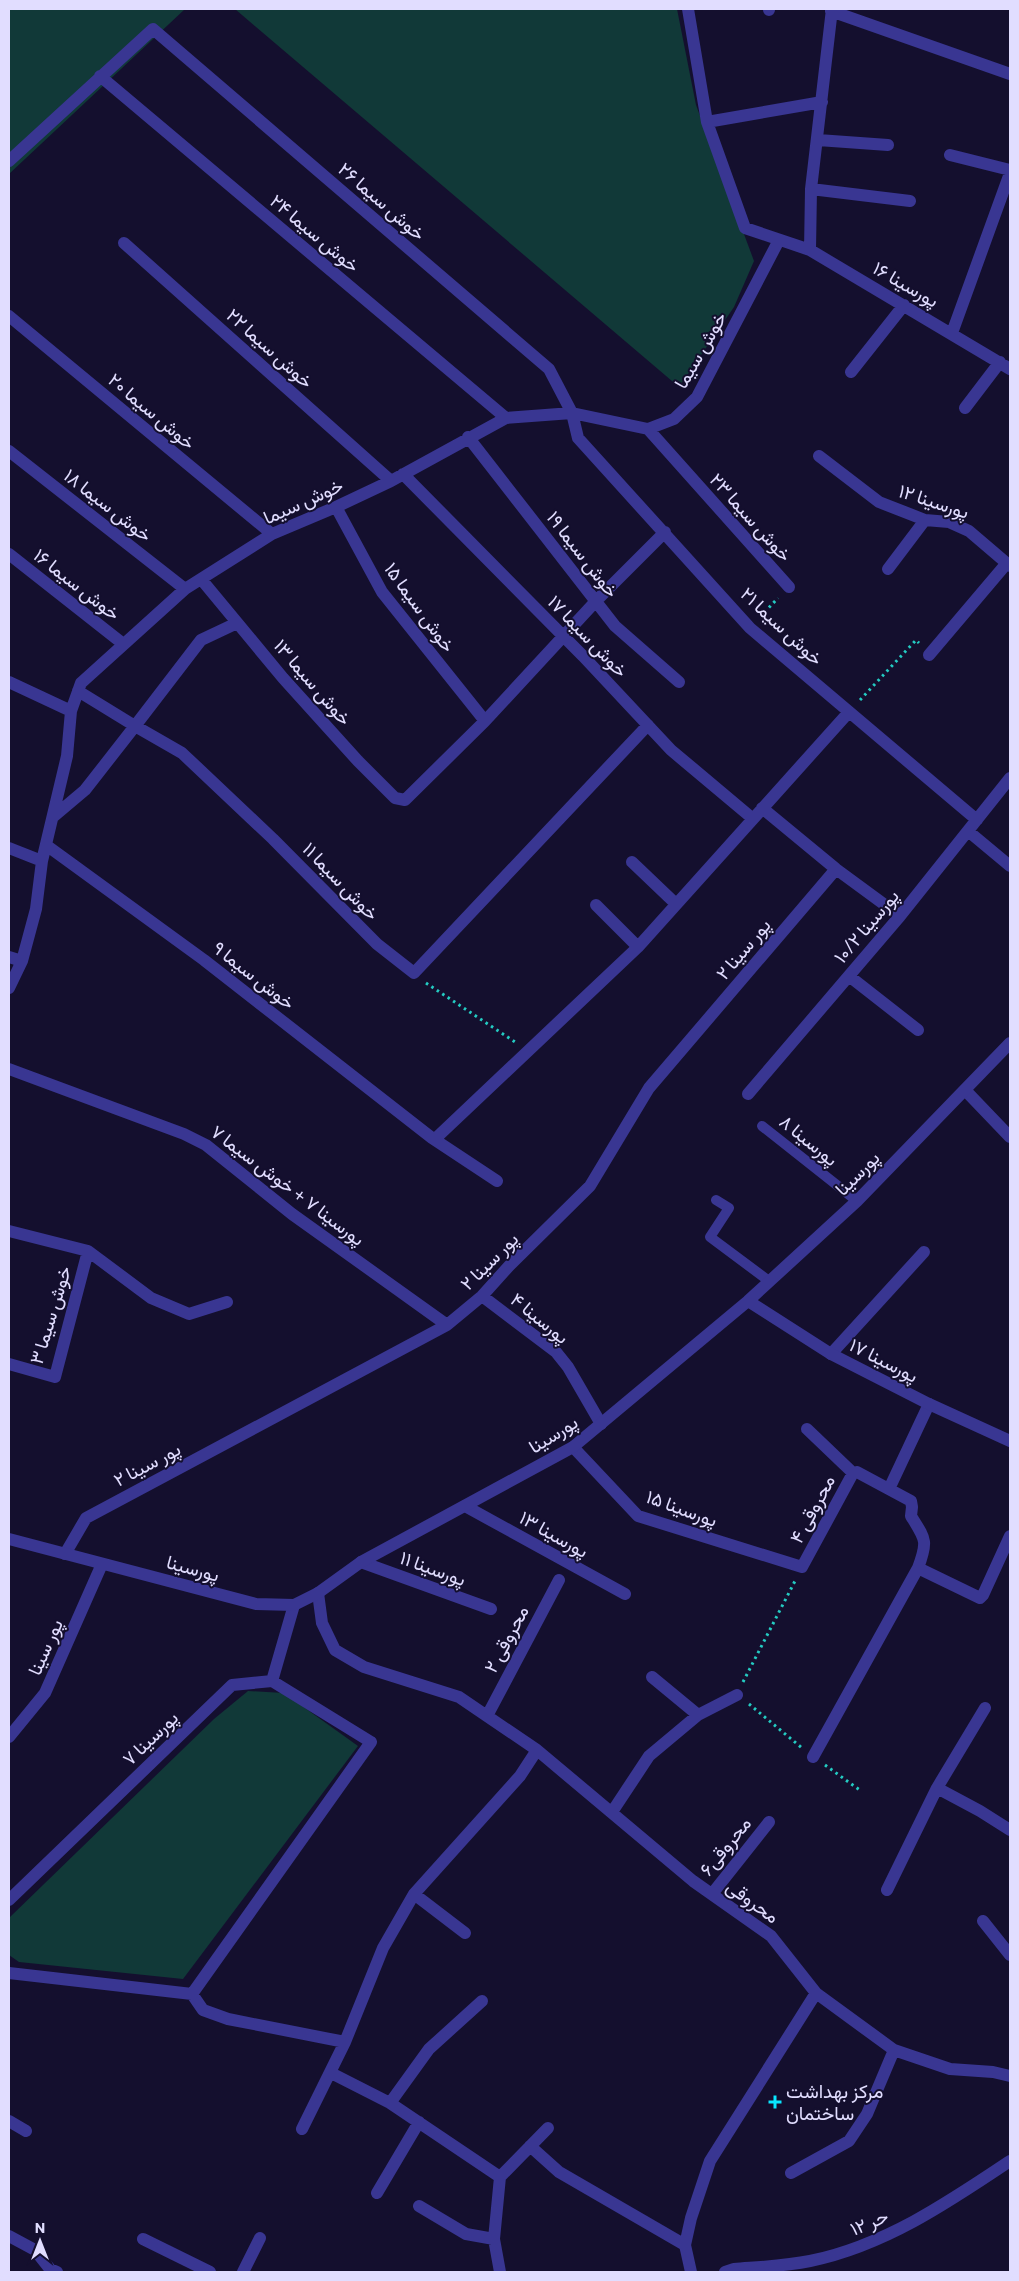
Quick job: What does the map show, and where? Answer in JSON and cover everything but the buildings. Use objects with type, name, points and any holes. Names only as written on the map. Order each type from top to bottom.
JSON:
[{"type":"street","points":[[688,9],[707,122],[822,102]]},
{"type":"street","points":[[810,250],[811,189],[818,140],[831,10],[1010,74]]},
{"type":"street","name":"خوش سیما ۲۶","points":[[100,76],[153,29],[549,370],[572,412]]},
{"type":"street","points":[[9,161],[100,76]]},
{"type":"street","name":"خوش سیما ۲۴","points":[[100,76],[506,418]]},
{"type":"street","name":"پورسینا ۱۶","points":[[707,122],[745,228],[810,250],[904,304],[1005,366]]},
{"type":"street","points":[[818,140],[888,145]]},
{"type":"street","points":[[950,155],[1010,170]]},
{"type":"street","points":[[952,333],[1010,173]]},
{"type":"street","points":[[811,189],[910,201]]},
{"type":"street","name":"خوش سیما","points":[[9,988],[22,961],[36,909],[42,861],[67,756],[71,711],[80,683],[122,643],[185,589],[272,534],[391,481],[468,437],[506,418],[572,412],[648,429],[674,419],[697,398],[779,240]]},
{"type":"street","name":"خوش سیما ۲۲","points":[[124,243],[391,481]]},
{"type":"street","points":[[851,372],[904,304]]},
{"type":"street","name":"خوش سیما ۲۰","points":[[9,316],[272,534]]},
{"type":"street","points":[[965,408],[1005,366]]},
{"type":"street","name":"خوش سیما ۲۱","points":[[572,412],[578,438],[750,628],[977,820]]},
{"type":"street","name":"خوش سیما ۲۳","points":[[648,429],[789,587]]},
{"type":"street","name":"خوش سیما ۱۹","points":[[468,437],[615,626],[679,682]]},
{"type":"street","name":"خوش سیما ۱۸","points":[[9,451],[185,589]]},
{"type":"street","name":"پورسینا ۱۲","points":[[819,456],[879,502],[925,520],[948,522],[969,531],[1009,564]]},
{"type":"street","name":"خوش سیما ۱۷","points":[[403,474],[564,637],[671,750],[752,818]]},
{"type":"street","name":"خوش سیما ۱۵","points":[[336,507],[382,592],[485,721]]},
{"type":"street","points":[[888,570],[925,520]]},
{"type":"street","points":[[485,721],[596,601],[665,532]]},
{"type":"street","name":"خوش سیما ۱۶","points":[[9,554],[122,643]]},
{"type":"street","points":[[929,655],[1009,564]]},
{"type":"street","name":"خوش سیما ۱۳","points":[[201,579],[283,678],[358,761],[395,798],[405,800],[485,721]]},
{"type":"street","points":[[53,817],[86,790],[201,640],[237,622]]},
{"type":"street","points":[[9,682],[71,711]]},
{"type":"street","name":"خوش سیما ۱۱","points":[[78,691],[182,753],[274,839],[376,944],[414,973]]},
{"type":"street","points":[[435,1138],[638,947],[849,712]]},
{"type":"street","points":[[414,973],[648,725]]},
{"type":"street","name":"پورسینا ۱۰/۲","points":[[748,1094],[900,916],[1010,778]]},
{"type":"street","points":[[762,808],[836,869],[900,916]]},
{"type":"street","points":[[968,831],[1010,866]]},
{"type":"street","name":"خوش سیما ۹","points":[[46,845],[204,960],[350,1075],[497,1181]]},
{"type":"street","points":[[9,848],[42,861]]},
{"type":"street","points":[[632,862],[676,904]]},
{"type":"street","name":"پور سینا ۲","points":[[65,1554],[86,1518],[447,1325],[482,1296],[509,1266],[590,1186],[649,1088],[836,869]]},
{"type":"street","points":[[596,905],[638,947]]},
{"type":"street","points":[[9,957],[22,961]]},
{"type":"street","points":[[849,976],[918,1030]]},
{"type":"street","name":"پورسینا","points":[[9,1539],[256,1604],[294,1605],[318,1594],[362,1562],[573,1447],[748,1301],[857,1201],[1010,1043]]},
{"type":"street","name":"پورسینا ۷ + خوش سیما ۷","points":[[9,1068],[184,1134],[206,1145],[292,1214],[447,1325]]},
{"type":"street","points":[[965,1090],[1010,1137]]},
{"type":"street","points":[[9,1231],[88,1251],[151,1298],[189,1314],[227,1302]]},
{"type":"street","name":"خوش سیما ۳","points":[[9,1364],[55,1377],[88,1251]]},
{"type":"street","points":[[831,1354],[924,1252]]},
{"type":"street","name":"پورسینا ۴","points":[[482,1296],[556,1352],[568,1367],[601,1424]]},
{"type":"street","name":"پورسینا ۱۷","points":[[748,1301],[831,1354],[928,1404],[1010,1441]]},
{"type":"street","points":[[889,1489],[928,1404]]},
{"type":"street","points":[[807,1430],[853,1473]]},
{"type":"street","name":"پورسینا ۱۵","points":[[573,1447],[638,1516],[802,1567]]},
{"type":"street","name":"محروقی ۴","points":[[802,1567],[853,1473],[857,1472],[910,1500],[912,1507],[910,1516],[925,1543],[918,1568],[813,1757]]},
{"type":"street","name":"پورسینا ۱۳","points":[[465,1506],[626,1594]]},
{"type":"street","points":[[918,1568],[980,1598],[1010,1536]]},
{"type":"street","name":"پورسینا ۱۱","points":[[362,1562],[491,1609]]},
{"type":"street","name":"پور سینا","points":[[9,1737],[45,1693],[102,1564]]},
{"type":"street","name":"محروقی ۲","points":[[487,1716],[558,1580]]},
{"type":"street","name":"محروقی","points":[[318,1594],[322,1623],[335,1650],[364,1667],[459,1697],[537,1750],[693,1881],[771,1936],[816,1993],[894,2050],[950,2069],[993,2072],[1010,2076]]},
{"type":"street","points":[[192,1994],[371,1742],[272,1681],[294,1605]]},
{"type":"street","points":[[652,1677],[698,1715]]},
{"type":"street","name":"پورسینا ۷","points":[[9,1900],[232,1685],[272,1681]]},
{"type":"street","points":[[612,1812],[649,1756],[698,1715],[737,1695]]},
{"type":"street","points":[[887,1890],[937,1788],[985,1708]]},
{"type":"street","points":[[302,2129],[345,2042],[383,1948],[414,1894],[520,1776],[537,1750]]},
{"type":"street","points":[[937,1788],[1010,1830]]},
{"type":"street","name":"محروقی۶","points":[[712,1894],[769,1822]]},
{"type":"street","points":[[414,1894],[465,1933]]},
{"type":"street","points":[[983,1921],[1010,1955]]},
{"type":"street","points":[[9,1973],[192,1994],[203,2010],[228,2019],[345,2042]]},
{"type":"street","points":[[691,2272],[685,2245],[691,2218],[710,2161],[816,1993]]},
{"type":"street","points":[[390,2103],[429,2049],[482,2001]]},
{"type":"street","points":[[791,2173],[849,2141],[866,2114],[894,2050]]},
{"type":"street","points":[[331,2073],[390,2103],[500,2177]]},
{"type":"street","points":[[9,2121],[26,2131]]},
{"type":"street","points":[[377,2193],[419,2122]]},
{"type":"street","points":[[500,2272],[494,2239],[500,2177],[548,2128]]},
{"type":"street","points":[[530,2146],[559,2172],[685,2245]]},
{"type":"street","name":"حر ۱۲","points":[[725,2272],[734,2269],[812,2267],[909,2225],[1010,2161]]},
{"type":"street","points":[[419,2206],[466,2234],[494,2239]]},
{"type":"street","points":[[9,2236],[35,2250],[50,2269],[57,2272]]},
{"type":"street","points":[[243,2272],[260,2238]]},
{"type":"street","points":[[143,2239],[210,2272]]},
{"type":"lane","name":"پورسینا ۸","points":[[762,1126],[857,1201]]},
{"type":"lane","points":[[716,1200],[729,1208],[710,1237],[769,1281]]},
{"type":"path","name":"خوش سیما ۲۳","points":[[750,628],[789,587]]},
{"type":"path","points":[[849,712],[916,640],[929,655]]},
{"type":"path","points":[[414,973],[438,993],[529,1051]]},
{"type":"path","name":"محروقی ۴","points":[[737,1695],[802,1567]]},
{"type":"path","points":[[737,1695],[813,1757],[861,1791]]},
{"type":"green space","points":[[9,9],[185,9],[9,174]]},
{"type":"green space","points":[[235,9],[677,9],[696,105],[754,261],[734,307],[679,387]]},
{"type":"green space","points":[[248,1691],[284,1693],[358,1746],[183,1979],[19,1962],[9,1955],[9,1918],[214,1719]]},
{"type":"place","name":"مرکز بهداشت ساختمان","points":[[775,2102]]}]
